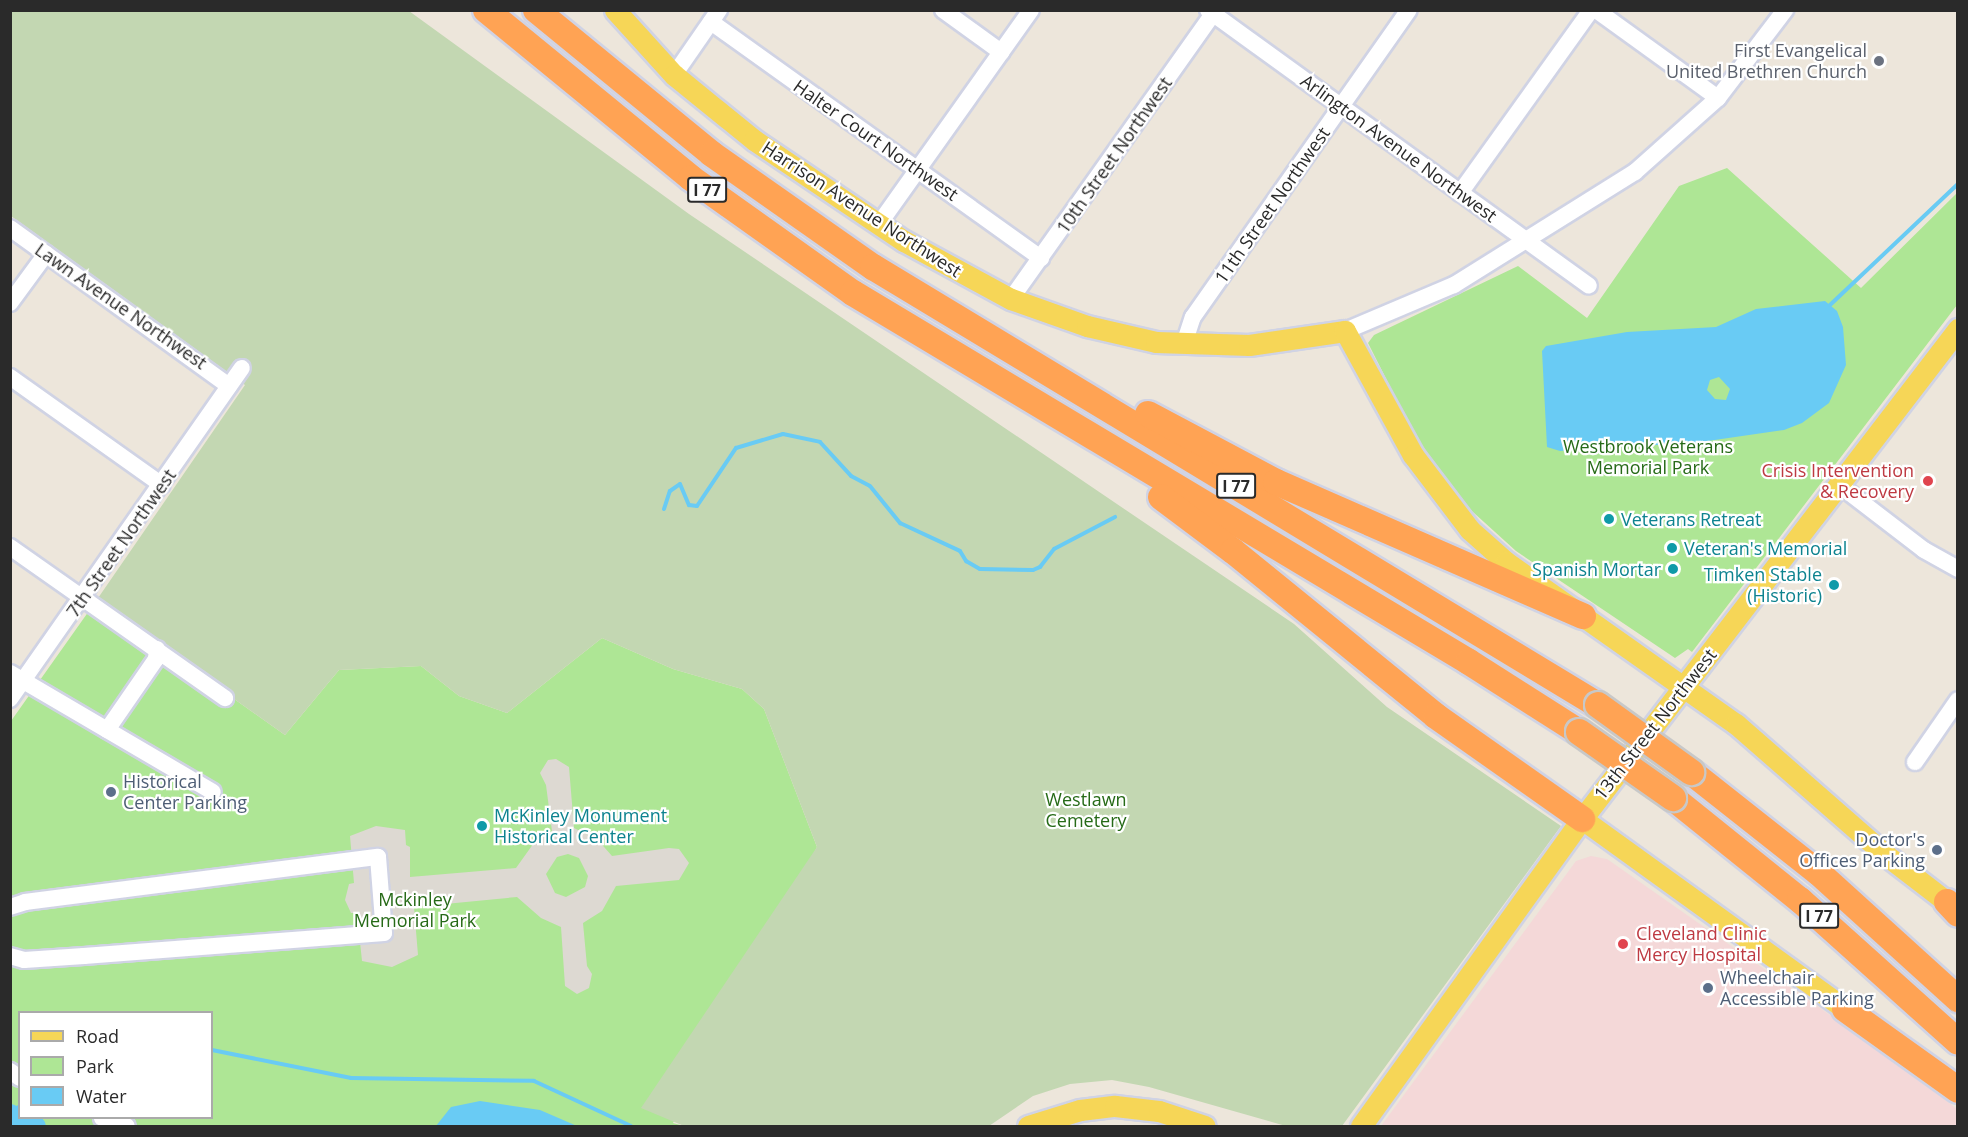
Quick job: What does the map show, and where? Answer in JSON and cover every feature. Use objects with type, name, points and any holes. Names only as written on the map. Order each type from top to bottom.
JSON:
[{"type":"highway","name":"I 77","points":[[486,10],[639,138],[729,207],[853,293],[943,350],[1469,662],[1578,732],[1672,798],[1808,907],[1958,1042]]},
{"type":"highway","name":"I 77","points":[[536,10],[712,154],[873,267],[1598,705],[1691,772],[1819,873],[1958,999]]},
{"type":"highway","points":[[873,267],[972,314],[1257,472],[1583,616]]},
{"type":"highway","points":[[943,350],[988,392],[1184,512],[1436,716],[1582,819]]},
{"type":"highway","points":[[1845,1009],[1958,1090]]},
{"type":"main road","name":"Harrison Avenue Northwest","points":[[615,10],[674,75],[754,140],[879,224],[1011,299],[1087,326],[1156,342],[1184,344],[1287,342],[1345,331]]},
{"type":"main road","name":"13th Street Northwest","points":[[1361,1126],[1582,819],[1958,328]]},
{"type":"main road","points":[[1345,331],[1413,455],[1451,510],[1506,562],[1685,687],[1768,749],[1882,852],[1954,909]]},
{"type":"main road","points":[[1582,819],[1845,1009]]},
{"type":"main road","points":[[1028,1126],[1080,1110],[1115,1106],[1159,1111],[1205,1126]]},
{"type":"street","points":[[943,10],[1002,52]]},
{"type":"street","points":[[879,224],[1031,10]]},
{"type":"street","name":"11th Street Northwest","points":[[1184,344],[1193,317],[1409,10]]},
{"type":"street","points":[[1460,193],[1591,10]]},
{"type":"street","points":[[1596,10],[1718,98]]},
{"type":"street","points":[[1345,331],[1454,285],[1635,172],[1718,98],[1785,10]]},
{"type":"street","name":"Arlington Avenue Northwest","points":[[1213,12],[1589,286]]},
{"type":"street","name":"10th Street Northwest","points":[[1011,299],[1213,12]]},
{"type":"street","points":[[674,75],[715,16]]},
{"type":"street","name":"Halter Court Northwest","points":[[715,16],[918,169],[1041,258]]},
{"type":"street","name":"Lawn Avenue Northwest","points":[[10,228],[229,386]]},
{"type":"street","points":[[10,303],[46,254]]},
{"type":"street","points":[[229,386],[242,368]]},
{"type":"street","points":[[10,377],[162,485]]},
{"type":"street","name":"7th Street Northwest","points":[[10,699],[17,677],[82,597],[229,386]]},
{"type":"street","points":[[1838,484],[1923,549],[1958,569]]},
{"type":"street","points":[[10,547],[225,698]]},
{"type":"street","points":[[107,730],[156,659],[157,649]]},
{"type":"street","points":[[17,677],[213,792]]},
{"type":"street","points":[[1915,762],[1958,700]]},
{"type":"street","points":[[10,907],[25,902],[378,857],[384,933],[24,960],[10,956]]},
{"type":"street","points":[[105,1119],[127,1126]]},
{"type":"shaded area","points":[[556,759],[569,767],[574,828],[597,839],[612,856],[669,848],[679,849],[689,863],[679,880],[616,886],[602,911],[583,923],[587,966],[592,974],[589,988],[577,994],[565,986],[561,927],[541,918],[517,897],[414,907],[418,955],[392,967],[362,961],[357,913],[351,913],[345,900],[349,884],[354,883],[350,836],[376,826],[405,830],[406,845],[410,847],[410,877],[516,868],[536,840],[552,831],[546,785],[540,773],[548,760]],"holes":[[[568,854],[579,858],[588,876],[585,887],[566,897],[555,893],[546,874],[557,857]]]},
{"type":"shaded area","name":"Cleveland Clinic Mercy Hospital","points":[[1591,856],[1607,859],[1900,1064],[1958,1110],[1957,1126],[1381,1126],[1576,861]]},
{"type":"green space","name":"Westlawn Cemetery","points":[[11,11],[409,11],[689,214],[1294,624],[1387,707],[1561,826],[1342,1126],[1286,1126],[1149,1087],[1112,1080],[1070,1084],[1033,1096],[989,1126],[684,1126],[641,1108],[817,847],[764,709],[742,689],[673,669],[602,638],[507,713],[459,696],[421,666],[339,670],[285,735],[96,601],[245,385],[11,216]]},
{"type":"green space","name":"Westbrook Veterans Memorial Park","points":[[1727,168],[1861,288],[1957,193],[1957,305],[1692,652],[1688,649],[1675,658],[1516,551],[1463,503],[1416,438],[1368,343],[1374,335],[1518,266],[1587,318],[1679,186]]},
{"type":"green space","name":"Mckinley Memorial Park","points":[[96,601],[285,735],[339,670],[421,666],[459,696],[507,713],[602,638],[673,669],[742,689],[764,709],[817,847],[673,1123],[684,1126],[11,1126],[11,721]]},
{"type":"water","points":[[1825,301],[1837,311],[1843,327],[1846,365],[1829,403],[1802,423],[1784,430],[1680,445],[1627,445],[1560,451],[1547,447],[1542,351],[1546,346],[1627,332],[1716,327],[1756,309]],"holes":[[[1719,377],[1730,389],[1726,400],[1715,399],[1707,390],[1710,380]]]},
{"type":"water","points":[[480,1101],[540,1110],[577,1126],[436,1126],[451,1107]]},
{"type":"waterway","points":[[1830,305],[1958,184]]},
{"type":"waterway","points":[[664,509],[670,491],[680,484],[689,505],[697,506],[736,448],[783,434],[820,442],[851,476],[870,486],[900,523],[960,551],[966,561],[980,569],[1033,570],[1040,567],[1054,549],[1115,517]]},
{"type":"waterway","points":[[213,1050],[351,1078],[534,1081],[631,1126]]},
{"type":"waterway","points":[[10,1114],[18,1108]]},
{"type":"waterway","points":[[10,1115],[18,1119]]},
{"type":"waterway","points":[[19,1119],[35,1126]]},
{"type":"place","name":"First Evangelical United Brethren Church","points":[[1879,61]]},
{"type":"place","name":"Crisis Intervention & Recovery","points":[[1928,481]]},
{"type":"place","name":"Veterans Retreat","points":[[1609,519]]},
{"type":"place","name":"Veteran's Memorial","points":[[1672,548]]},
{"type":"place","name":"Spanish Mortar","points":[[1673,569]]},
{"type":"place","name":"Timken Stable (Historic)","points":[[1834,585]]},
{"type":"place","name":"Historical Center Parking","points":[[111,792]]},
{"type":"place","name":"McKinley Monument Historical Center","points":[[482,826]]},
{"type":"place","name":"Doctor's Offices Parking","points":[[1937,850]]},
{"type":"place","name":"Cleveland Clinic Mercy Hospital","points":[[1623,944]]},
{"type":"place","name":"Wheelchair Accessible Parking","points":[[1708,988]]}]
